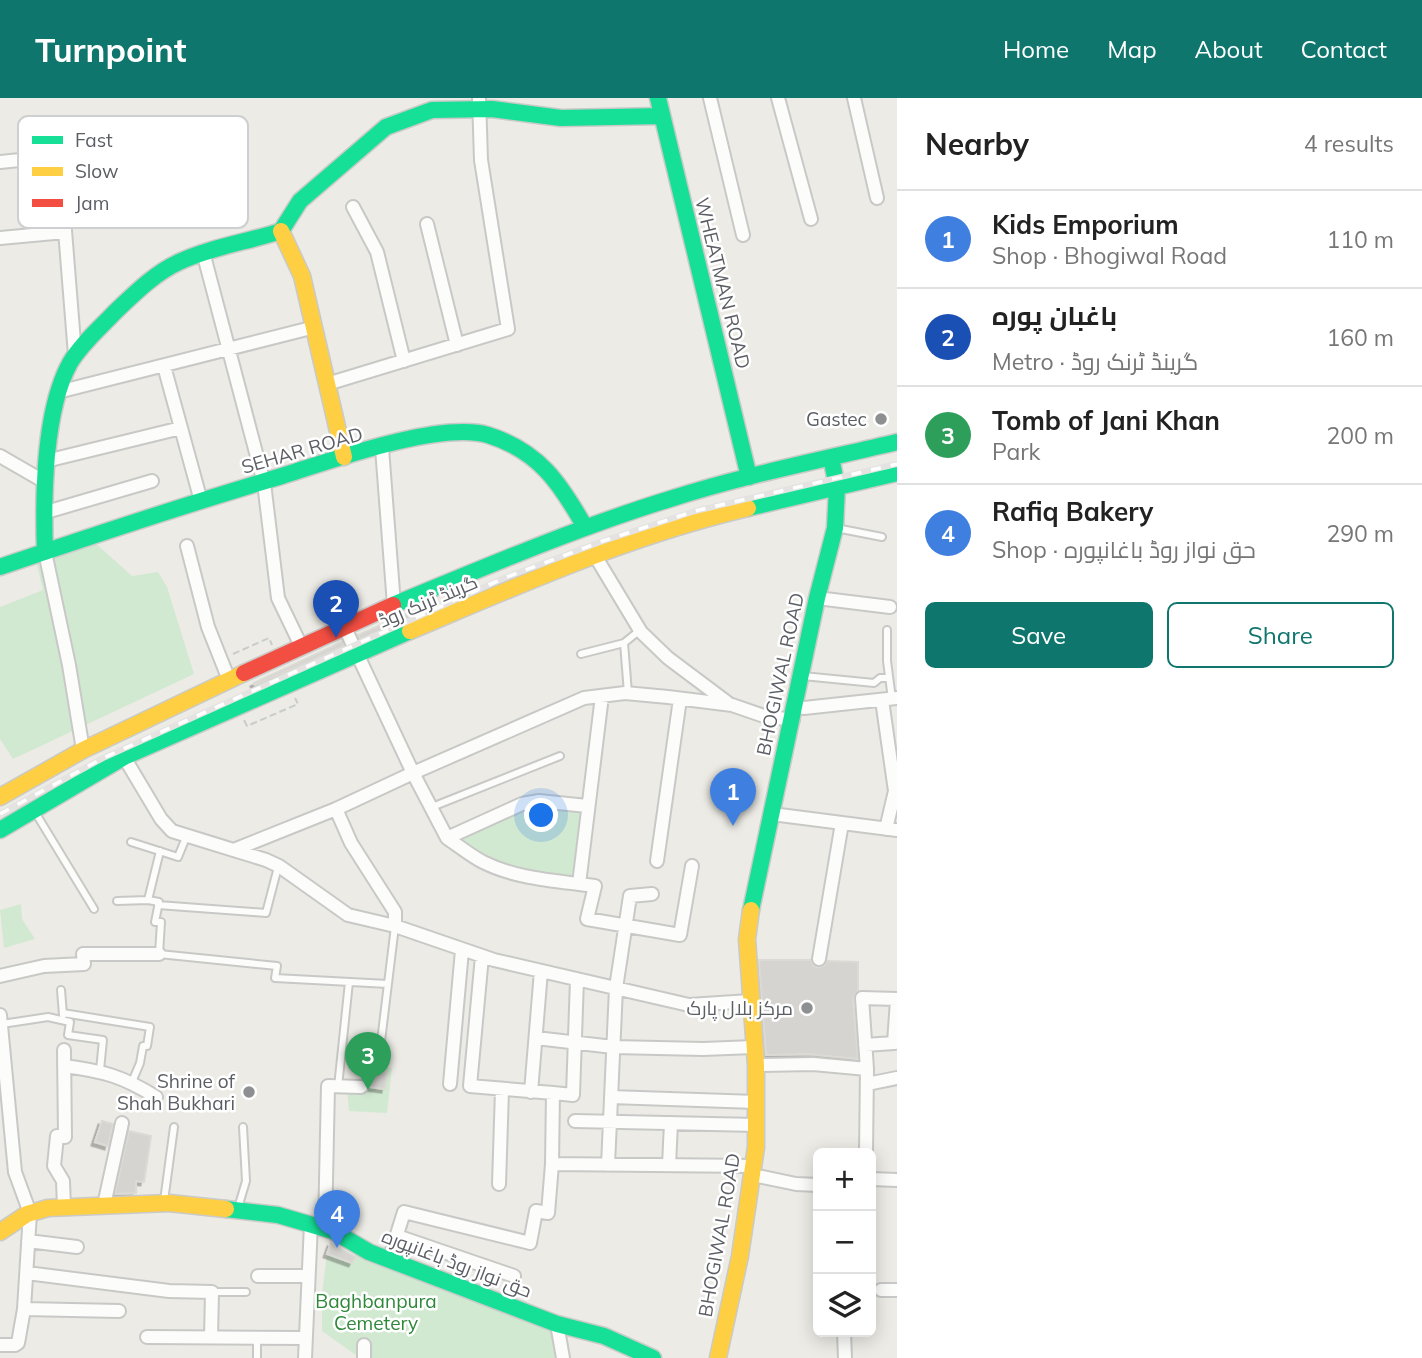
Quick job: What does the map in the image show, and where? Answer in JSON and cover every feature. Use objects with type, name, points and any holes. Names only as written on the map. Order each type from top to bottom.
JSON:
[{"type":"main road","name":"WHEATMAN ROAD","points":[[658,98],[749,477]]},
{"type":"main road","points":[[45,552],[43,513],[46,461],[58,392],[66,368],[75,355],[154,277],[203,252],[281,231],[300,201],[386,127],[432,110],[479,104],[561,118],[662,116]]},
{"type":"main road","points":[[281,231],[302,276],[344,457]]},
{"type":"main road","name":"SEHAR ROAD","points":[[0,567],[133,521],[344,457],[431,434],[464,431],[487,435],[515,446],[538,460],[573,506],[585,527]]},
{"type":"main road","name":"گرینڈ ٹرنک روڈ","points":[[2,792],[229,680],[394,605],[585,527],[672,498],[749,477],[897,442]]},
{"type":"main road","name":"BHOGIWAL ROAD","points":[[718,1358],[740,1256],[757,1125],[756,1065],[747,939],[753,891],[772,814],[817,598],[835,528],[837,487],[831,457]]},
{"type":"main road","name":"گرینڈ ٹرنک روڈ","points":[[0,830],[124,757],[357,653],[594,554],[698,520],[897,473]]},
{"type":"main road","name":"حق نواز روڈ باغانپورہ","points":[[0,1232],[30,1213],[64,1207],[164,1203],[278,1215],[318,1226],[389,1260],[557,1324],[604,1336],[653,1358]]},
{"type":"street","points":[[710,98],[743,235]]},
{"type":"street","points":[[778,98],[811,219]]},
{"type":"street","points":[[854,98],[877,198]]},
{"type":"street","points":[[327,384],[508,329],[481,160],[479,104]]},
{"type":"street","points":[[0,162],[18,160]]},
{"type":"street","points":[[353,207],[377,252],[404,361]]},
{"type":"street","points":[[426,224],[457,345]]},
{"type":"street","points":[[65,228],[75,355]]},
{"type":"street","points":[[0,238],[65,232]]},
{"type":"street","points":[[203,252],[264,483],[278,598],[302,649]]},
{"type":"street","points":[[58,392],[315,327]]},
{"type":"street","points":[[164,366],[201,501]]},
{"type":"street","points":[[46,461],[181,428]]},
{"type":"street","points":[[383,448],[394,605]]},
{"type":"street","points":[[0,456],[45,482]]},
{"type":"street","points":[[43,513],[152,481]]},
{"type":"street","points":[[187,546],[208,627],[229,680]]},
{"type":"street","points":[[45,552],[69,664],[83,750]]},
{"type":"street","points":[[594,554],[640,630],[668,658],[732,705]]},
{"type":"street","points":[[817,598],[890,607]]},
{"type":"street","points":[[345,628],[413,773],[447,838],[482,862],[500,869],[526,877],[595,886],[587,919],[680,935],[692,866]]},
{"type":"street","points":[[236,849],[336,809],[584,698],[628,693],[732,705],[764,716],[794,713],[804,708],[890,699],[895,791],[892,830],[772,814]]},
{"type":"street","points":[[579,884],[602,696]]},
{"type":"street","points":[[657,861],[680,699]]},
{"type":"street","points":[[124,757],[161,819],[172,831],[236,849],[279,866],[348,915],[395,926],[482,956],[689,1005],[750,1001]]},
{"type":"street","points":[[447,838],[522,804],[540,801],[587,806]]},
{"type":"street","points":[[336,809],[351,843],[394,912],[395,926]]},
{"type":"street","points":[[819,959],[842,823]]},
{"type":"street","points":[[608,1165],[616,988],[630,897],[652,894]]},
{"type":"street","points":[[450,1084],[462,950]]},
{"type":"street","points":[[0,976],[44,966],[84,964],[83,954],[159,954]]},
{"type":"street","points":[[482,956],[470,1086],[573,1095],[577,979]]},
{"type":"street","points":[[531,1092],[541,971]]},
{"type":"street","points":[[866,1045],[894,1043],[897,999],[862,998],[867,1069],[866,1148]]},
{"type":"street","points":[[0,1345],[18,1343],[24,1309],[30,1213],[15,1172],[1,1019]]},
{"type":"street","points":[[537,1038],[613,1047],[754,1047]]},
{"type":"street","points":[[64,1050],[65,1137],[57,1136],[54,1166],[63,1181],[64,1207]]},
{"type":"street","points":[[756,1065],[867,1069]]},
{"type":"street","points":[[64,1066],[100,1070],[132,1082],[156,1097]]},
{"type":"street","points":[[867,1084],[897,1078]]},
{"type":"street","points":[[305,1358],[309,1276],[318,1226],[328,1086],[361,1087]]},
{"type":"street","points":[[499,1184],[502,1090]]},
{"type":"street","points":[[389,1260],[404,1212],[530,1243],[536,1211],[548,1213],[553,1093]]},
{"type":"street","points":[[611,1097],[756,1102]]},
{"type":"street","points":[[575,1121],[757,1125]]},
{"type":"street","points":[[669,1165],[671,1123]]},
{"type":"street","points":[[104,1205],[122,1124]]},
{"type":"street","points":[[552,1164],[669,1165],[753,1171],[796,1184],[813,1185]]},
{"type":"street","points":[[876,1179],[897,1180]]},
{"type":"street","points":[[397,1236],[514,1276]]},
{"type":"street","points":[[28,1241],[77,1247]]},
{"type":"street","points":[[27,1273],[169,1290],[212,1292],[211,1337]]},
{"type":"street","points":[[258,1276],[309,1276]]},
{"type":"street","points":[[881,1290],[897,1290]]},
{"type":"street","points":[[24,1309],[119,1311]]},
{"type":"street","points":[[557,1324],[563,1358]]},
{"type":"street","points":[[147,1337],[306,1338]]},
{"type":"street","points":[[844,1337],[845,1358]]},
{"type":"lane","points":[[835,528],[882,537]]},
{"type":"lane","points":[[581,654],[624,643],[640,630]]},
{"type":"lane","points":[[887,630],[890,699]]},
{"type":"lane","points":[[624,643],[628,693]]},
{"type":"lane","points":[[801,676],[874,683],[880,678],[889,678]]},
{"type":"lane","points":[[430,808],[560,756]]},
{"type":"lane","points":[[34,811],[94,909]]},
{"type":"lane","points":[[131,842],[178,857],[187,835]]},
{"type":"lane","points":[[148,900],[160,851]]},
{"type":"lane","points":[[158,905],[265,913],[279,866]]},
{"type":"lane","points":[[117,901],[159,902],[155,922],[161,922],[159,954],[277,966],[275,978],[388,984]]},
{"type":"lane","points":[[378,1066],[395,926]]},
{"type":"lane","points":[[338,1087],[349,982]]},
{"type":"lane","points":[[61,990],[63,1017]]},
{"type":"lane","points":[[63,1017],[70,1022],[68,1035],[103,1040],[100,1070]]},
{"type":"lane","points":[[1,1019],[63,1017],[150,1027],[147,1046],[143,1046],[132,1082]]},
{"type":"lane","points":[[164,1203],[174,1127]]},
{"type":"lane","points":[[238,1210],[246,1181],[243,1127]]},
{"type":"lane","points":[[212,1292],[246,1292]]},
{"type":"lane","points":[[257,1338],[257,1358]]},
{"type":"path","points":[[228,656],[269,638]]},
{"type":"path","points":[[257,722],[298,704],[294,695]]},
{"type":"green space","points":[[93,541],[132,576],[158,572],[167,587],[194,674],[13,759],[0,739],[0,607],[43,590],[37,565]]},
{"type":"green space","points":[[522,804],[587,806],[579,884],[526,877],[447,838]]},
{"type":"green space","points":[[21,904],[22,919],[35,939],[4,948],[0,910]]},
{"type":"green space","points":[[362,1064],[392,1068],[387,1113],[349,1111],[347,1087],[361,1087]]},
{"type":"green space","name":"Baghbanpura Cemetery","points":[[327,1254],[352,1263],[356,1254],[559,1332],[562,1358],[360,1358],[322,1331],[322,1294]]},
{"type":"building","points":[[432,603],[434,608],[360,639],[358,635]]},
{"type":"building","points":[[342,642],[344,646],[255,685],[254,683]]},
{"type":"building","name":"مرکز بلال پارک","points":[[759,960],[811,960],[818,968],[827,961],[858,962],[858,990],[853,999],[858,1059],[808,1054],[766,1055]]},
{"type":"building","points":[[369,1071],[387,1072],[385,1089],[370,1087],[367,1081]]},
{"type":"building","points":[[102,1121],[113,1124],[108,1146],[95,1142]]},
{"type":"building","points":[[129,1131],[151,1136],[144,1182],[136,1181],[136,1193],[115,1194]]},
{"type":"building","points":[[331,1243],[355,1257],[352,1263],[327,1254]]},
{"type":"railway","points":[[0,814],[103,758],[504,578],[600,542],[695,511],[897,464]]},
{"type":"traffic: fast","points":[[658,98],[749,477]]},
{"type":"traffic: fast","points":[[45,552],[47,455],[61,382],[85,342],[130,297],[162,272],[204,252],[281,231],[300,201],[386,127],[432,110],[492,109],[561,118],[662,116]]},
{"type":"traffic: fast","points":[[0,567],[356,452],[443,433],[488,435],[521,450],[546,470],[557,483],[585,527]]},
{"type":"traffic: fast","points":[[393,605],[635,510],[698,490],[897,442]]},
{"type":"traffic: fast","points":[[751,910],[817,598],[835,528],[837,487],[831,457]]},
{"type":"traffic: fast","points":[[748,508],[897,473]]},
{"type":"traffic: fast","points":[[0,830],[124,757],[410,631]]},
{"type":"traffic: fast","points":[[226,1209],[278,1215],[333,1231],[369,1252],[557,1324],[604,1336],[653,1358]]},
{"type":"traffic: slow","points":[[281,231],[302,276],[344,457]]},
{"type":"traffic: slow","points":[[410,631],[618,547],[704,519],[748,508]]},
{"type":"traffic: slow","points":[[0,797],[83,750],[244,673]]},
{"type":"traffic: slow","points":[[718,1358],[740,1256],[756,1147],[756,1065],[747,939],[751,910]]},
{"type":"traffic: slow","points":[[0,1232],[27,1214],[48,1208],[169,1203],[226,1209]]},
{"type":"traffic: jam","points":[[244,673],[393,605]]},
{"type":"place","name":"Gastec","points":[[881,419]]},
{"type":"place","name":"باغبان پورہ","points":[[336,638]]},
{"type":"place","name":"Kids Emporium","points":[[733,826]]},
{"type":"place","name":"مرکز بلال پارک","points":[[807,1008]]},
{"type":"place","name":"Tomb of Jani Khan","points":[[368,1090]]},
{"type":"place","name":"Shrine of Shah Bukhari","points":[[249,1092]]},
{"type":"place","name":"Rafiq Bakery","points":[[337,1248]]}]
